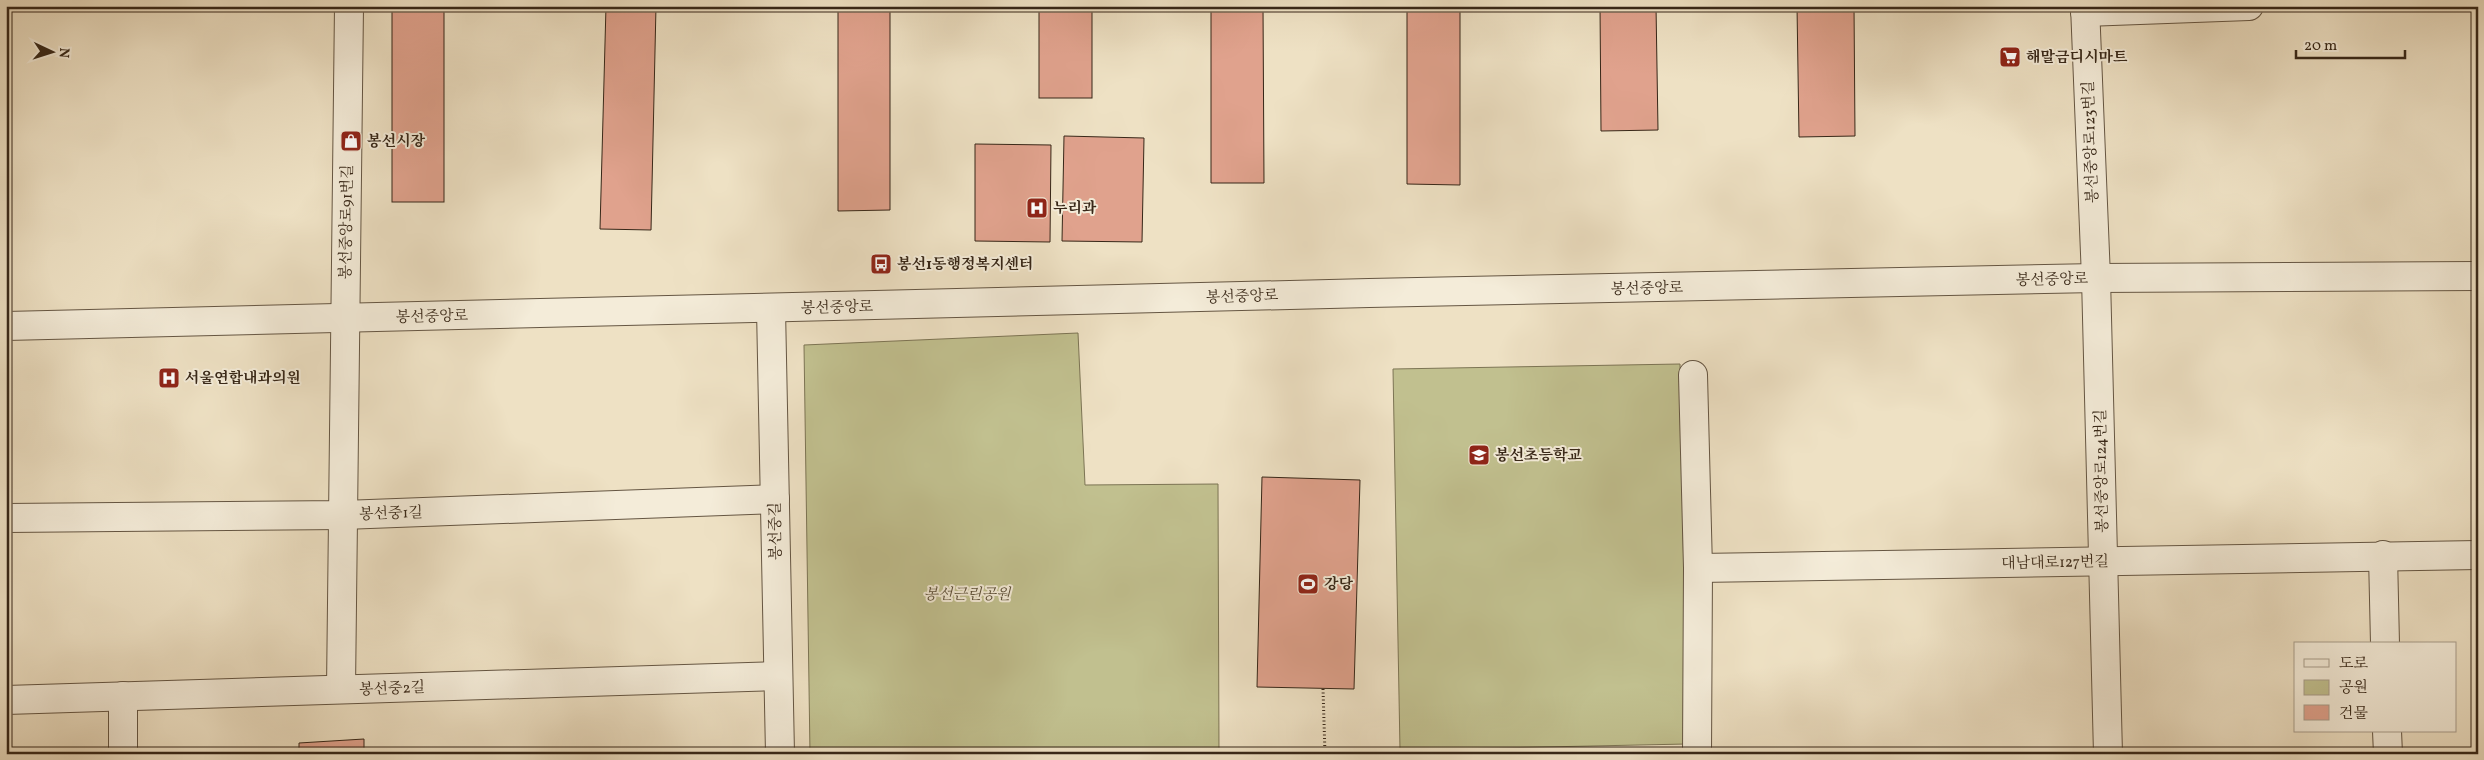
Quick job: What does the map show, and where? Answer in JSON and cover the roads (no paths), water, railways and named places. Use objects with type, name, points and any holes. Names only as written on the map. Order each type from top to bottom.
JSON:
[{"type":"street","name":"봉선중앙로91번길","points":[[341,690],[349,6]]},
{"type":"street","points":[[2085,9],[2248,6]]},
{"type":"street","name":"봉선중앙로123번길","points":[[2085,9],[2096,278]]},
{"type":"street","name":"봉선중앙로","points":[[6,326],[1369,293],[2096,278],[2478,276]]},
{"type":"street","name":"봉선중앙로124번길","points":[[2096,278],[2108,754]]},
{"type":"street","name":"봉선중길","points":[[771,308],[780,754]]},
{"type":"street","points":[[1693,375],[1698,568],[1697,754]]},
{"type":"street","name":"봉선중1길","points":[[6,518],[343,515],[775,499]]},
{"type":"street","points":[[2383,555],[2385,642]]},
{"type":"street","name":"대남대로127번길","points":[[1698,568],[2383,555],[2478,555]]},
{"type":"street","name":"봉선중2길","points":[[6,700],[778,676]]},
{"type":"street","points":[[123,696],[123,754]]},
{"type":"street","points":[[2387,732],[2388,754]]},
{"type":"place","name":"해말금디시마트","points":[[2010,57]]},
{"type":"place","name":"봉선시장","points":[[351,141]]},
{"type":"place","name":"누리과","points":[[1037,208]]},
{"type":"place","name":"봉선1동행정복지센터","points":[[881,264]]},
{"type":"place","name":"서울연합내과의원","points":[[169,378]]},
{"type":"place","name":"봉선초등학교","points":[[1479,455]]},
{"type":"place","name":"강당","points":[[1308,584]]},
{"type":"park label","name":"봉선근린공원","points":[[967,594]]}]
